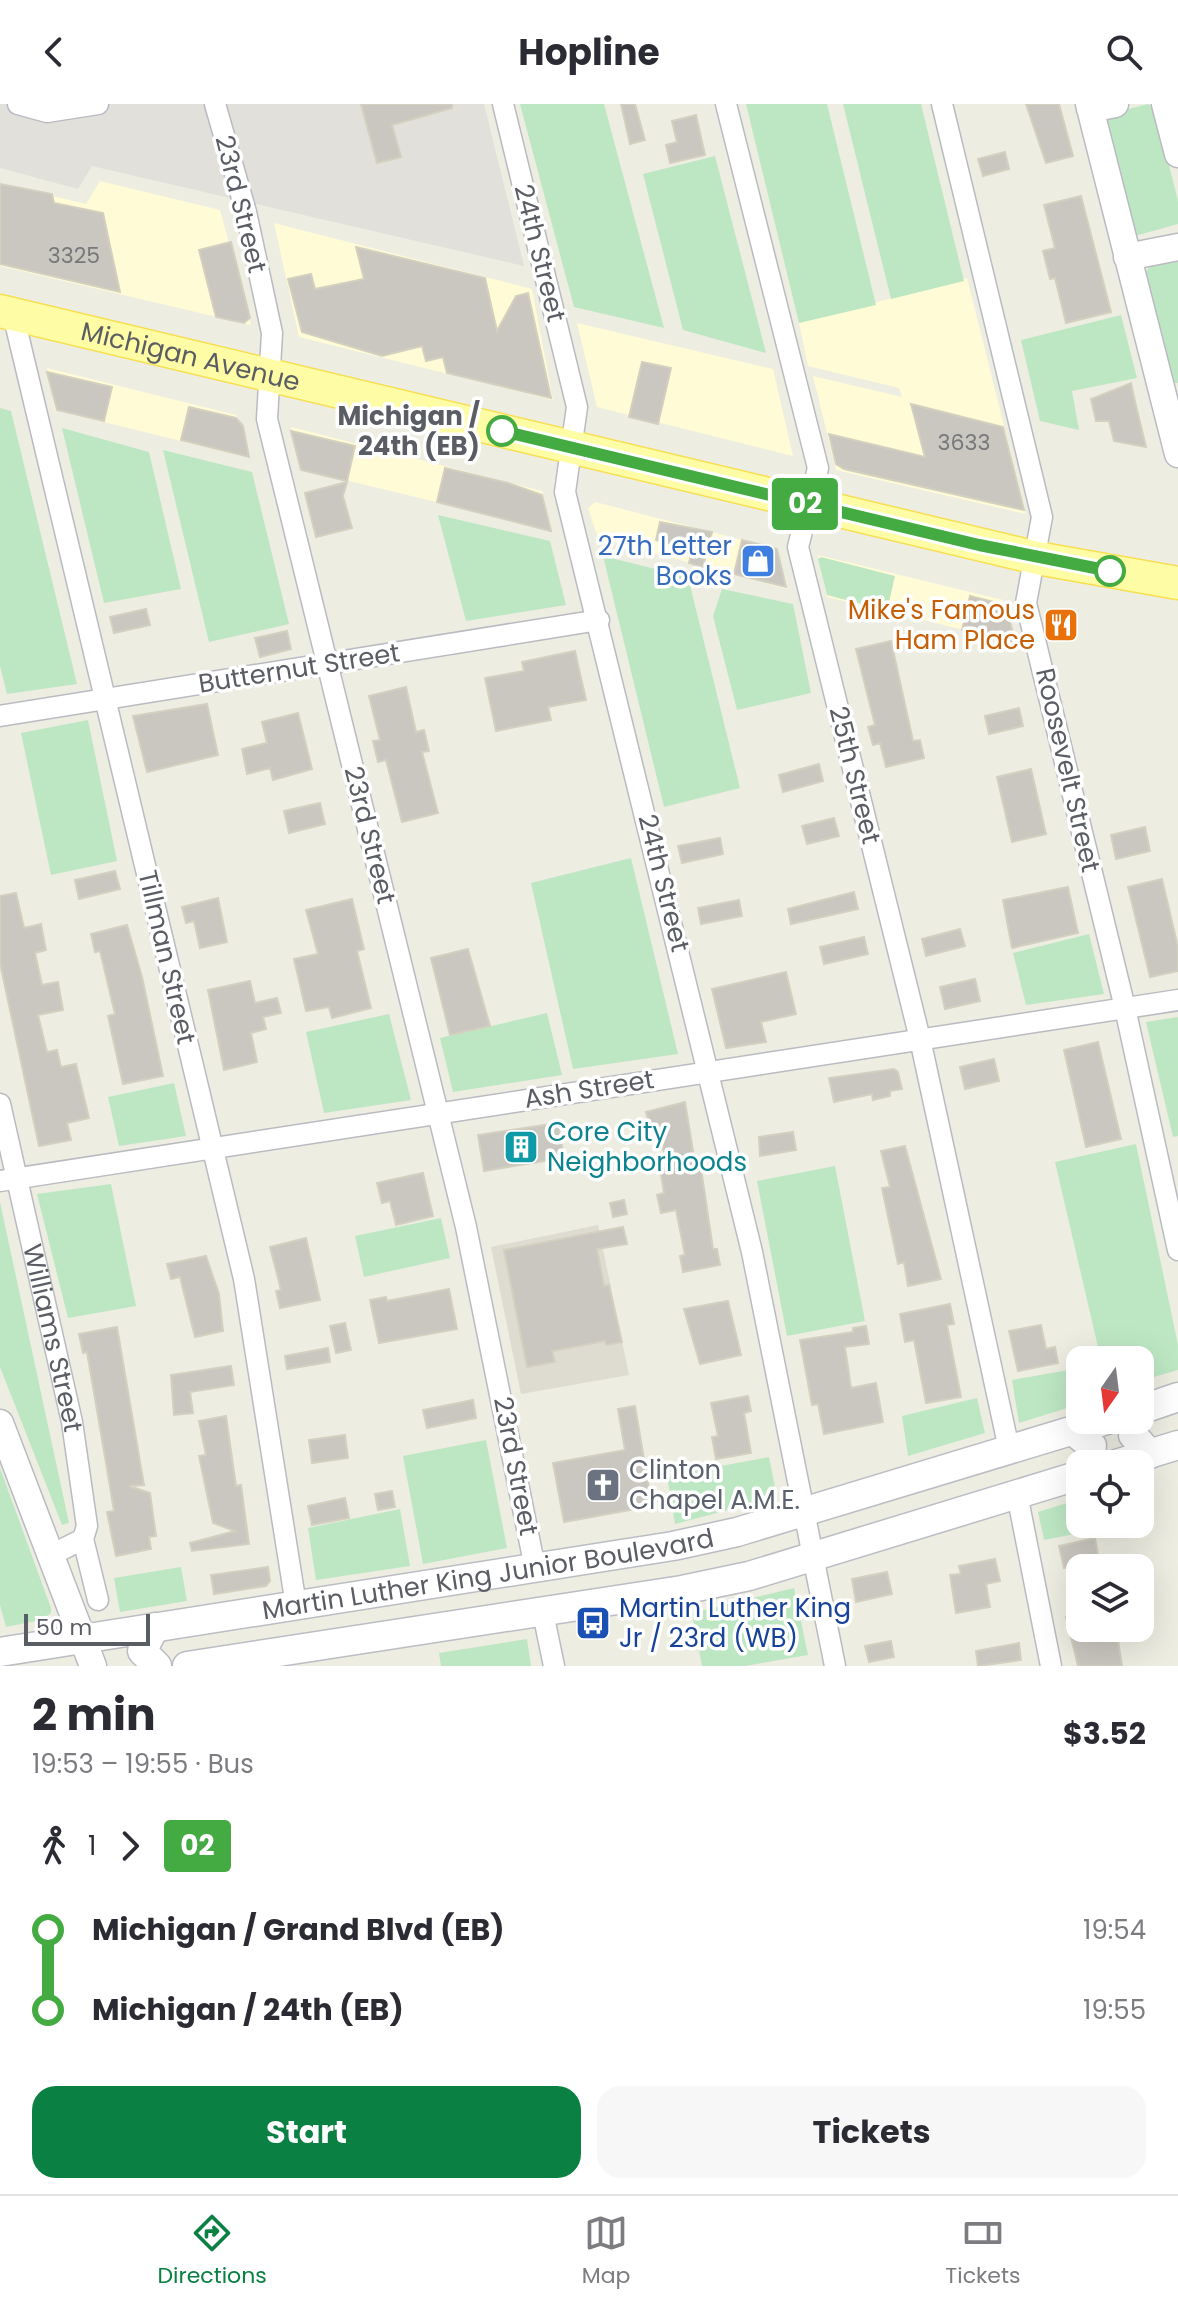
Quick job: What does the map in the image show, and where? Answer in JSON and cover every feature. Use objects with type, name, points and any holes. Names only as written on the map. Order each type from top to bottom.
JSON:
[{"type":"main road","name":"Michigan Avenue","points":[[6,312],[1037,558],[1178,583]]},
{"type":"main road","points":[[1154,1405],[1178,1397]]},
{"type":"main road","name":"Martin Luther King Junior Boulevard","points":[[0,1652],[535,1568],[737,1532],[1066,1433]]},
{"type":"main road","points":[[1077,1434],[1092,1446],[1091,1450]]},
{"type":"main road","points":[[1133,1434],[1146,1450]]},
{"type":"main road","points":[[1154,1453],[1178,1445]]},
{"type":"main road","name":"Martin Luther King Junior Boulevard","points":[[187,1666],[307,1658],[391,1636],[543,1613],[749,1576],[1066,1479]]},
{"type":"main road","points":[[865,1492],[858,1519],[878,1538]]},
{"type":"main road","points":[[737,1532],[754,1552],[749,1576]]},
{"type":"main road","points":[[456,1580],[444,1604],[463,1625]]},
{"type":"main road","points":[[378,1592],[399,1603],[405,1610],[403,1622],[391,1636]]},
{"type":"main road","points":[[155,1627],[144,1641],[142,1651],[157,1666]]},
{"type":"street","points":[[18,104],[47,112],[98,104]]},
{"type":"street","name":"23rd Street","points":[[215,104],[246,212],[272,333],[267,419],[438,1112],[495,1358],[535,1568]]},
{"type":"street","name":"24th Street","points":[[503,104],[577,407],[565,492],[710,1071],[752,1252],[835,1666]]},
{"type":"street","name":"25th Street","points":[[726,104],[818,468],[798,547],[920,1039],[1009,1449]]},
{"type":"street","name":"Roosevelt Street","points":[[942,104],[1042,517],[1037,558],[1026,603],[1125,1008],[1178,1250]]},
{"type":"street","points":[[1165,104],[1178,154]]},
{"type":"street","points":[[1098,106],[1127,257],[1170,395],[1178,454]]},
{"type":"street","points":[[1127,257],[1178,247]]},
{"type":"street","name":"Tillman Street","points":[[6,312],[106,699],[257,1344],[296,1605]]},
{"type":"street","name":"Butternut Street","points":[[0,716],[599,620]]},
{"type":"street","name":"Ash Street","points":[[9,1180],[1178,1000]]},
{"type":"street","name":"Williams Street","points":[[0,1104],[9,1180],[72,1422],[87,1526],[83,1539],[98,1600]]},
{"type":"street","points":[[0,1423],[51,1555],[69,1640],[93,1666]]},
{"type":"street","points":[[1017,1494],[1051,1666]]},
{"type":"street","points":[[51,1555],[83,1539]]},
{"type":"street","points":[[543,1613],[554,1666]]},
{"type":"shaded area","points":[[0,104],[484,104],[524,266],[92,166],[78,189],[0,168]]},
{"type":"shaded area","points":[[100,181],[220,210],[251,325],[0,266],[0,183],[86,204]]},
{"type":"shaded area","points":[[274,223],[532,289],[553,400],[299,337]]},
{"type":"shaded area","points":[[967,278],[1026,514],[836,470],[813,376],[902,397],[899,388],[808,366],[799,323]]},
{"type":"shaded area","points":[[577,323],[773,369],[793,456],[597,407]]},
{"type":"shaded area","points":[[47,368],[236,415],[250,458],[55,410]]},
{"type":"shaded area","points":[[291,427],[542,491],[551,530],[300,469]]},
{"type":"shaded area","points":[[595,502],[778,549],[787,589],[598,538],[588,508]]},
{"type":"shaded area","points":[[818,555],[1003,600],[1015,642],[827,597]]},
{"type":"shaded area","points":[[598,1225],[629,1375],[521,1394],[491,1247]]},
{"type":"green space","points":[[520,104],[604,104],[664,328],[574,307]]},
{"type":"green space","points":[[746,104],[827,104],[876,305],[799,323]]},
{"type":"green space","points":[[843,104],[921,104],[964,281],[891,299]]},
{"type":"green space","points":[[1148,104],[1155,109],[1178,201],[1178,224],[1135,236],[1105,115]]},
{"type":"green space","points":[[715,156],[766,353],[683,330],[643,174]]},
{"type":"green space","points":[[1178,257],[1178,383],[1172,383],[1145,273],[1154,261]]},
{"type":"green space","points":[[1121,315],[1137,378],[1072,391],[1079,430],[1040,421],[1021,340]]},
{"type":"green space","points":[[0,408],[11,411],[77,684],[7,694],[0,666]]},
{"type":"green space","points":[[62,428],[149,452],[181,589],[104,603]]},
{"type":"green space","points":[[163,450],[252,472],[289,624],[209,642]]},
{"type":"green space","points":[[438,515],[550,541],[566,605],[466,621]]},
{"type":"green space","points":[[603,556],[688,577],[740,788],[664,807]]},
{"type":"green space","points":[[821,557],[895,576],[887,611],[827,595],[818,559]]},
{"type":"green space","points":[[722,589],[793,604],[811,693],[737,710],[713,616]]},
{"type":"green space","points":[[88,720],[117,861],[51,875],[21,733]]},
{"type":"green space","points":[[631,858],[678,1054],[573,1069],[531,883]]},
{"type":"green space","points":[[1089,934],[1104,994],[1026,1005],[1013,953]]},
{"type":"green space","points":[[547,1013],[562,1075],[453,1092],[440,1038]]},
{"type":"green space","points":[[389,1014],[411,1100],[324,1113],[306,1032]]},
{"type":"green space","points":[[1178,1017],[1178,1136],[1173,1137],[1146,1022]]},
{"type":"green space","points":[[174,1083],[186,1136],[119,1146],[108,1097]]},
{"type":"green space","points":[[1136,1144],[1178,1345],[1178,1370],[1154,1377],[1154,1346],[1098,1346],[1055,1162]]},
{"type":"green space","points":[[835,1166],[865,1321],[787,1336],[757,1181]]},
{"type":"green space","points":[[111,1184],[136,1306],[68,1318],[37,1194]]},
{"type":"green space","points":[[0,1202],[69,1523],[62,1525],[0,1367]]},
{"type":"green space","points":[[441,1218],[450,1258],[364,1277],[355,1236]]},
{"type":"green space","points":[[1066,1370],[1066,1408],[1019,1423],[1012,1380]]},
{"type":"green space","points":[[977,1398],[985,1433],[908,1456],[902,1416]]},
{"type":"green space","points":[[486,1440],[507,1548],[423,1564],[403,1456]]},
{"type":"green space","points":[[769,1457],[777,1497],[675,1524],[667,1476]]},
{"type":"green space","points":[[0,1468],[51,1608],[51,1613],[41,1620],[6,1627],[0,1605]]},
{"type":"green space","points":[[1066,1503],[1066,1536],[1044,1540],[1038,1512]]},
{"type":"green space","points":[[400,1509],[410,1566],[316,1580],[308,1528]]},
{"type":"green space","points":[[181,1567],[187,1601],[120,1612],[114,1578]]},
{"type":"green space","points":[[794,1588],[808,1655],[745,1666],[702,1666],[692,1613]]},
{"type":"green space","points":[[527,1639],[531,1666],[441,1666],[439,1653]]},
{"type":"building","points":[[361,104],[452,104],[452,108],[392,125],[401,157],[377,163]]},
{"type":"building","points":[[621,104],[635,104],[645,140],[630,144]]},
{"type":"building","points":[[1026,104],[1059,104],[1073,156],[1046,163]]},
{"type":"building","points":[[696,115],[705,155],[670,163],[666,145],[677,142],[672,121]]},
{"type":"building","points":[[1005,152],[1009,169],[983,176],[978,159]]},
{"type":"building","points":[[0,184],[52,194],[54,203],[103,213],[120,292],[0,264]]},
{"type":"building","points":[[1081,196],[1111,312],[1066,323],[1055,278],[1050,279],[1043,251],[1055,248],[1044,205]]},
{"type":"building","points":[[231,242],[250,318],[244,323],[216,317],[199,250]]},
{"type":"building","points":[[356,247],[485,278],[497,331],[516,296],[528,293],[551,398],[447,373],[443,357],[426,361],[422,346],[382,356],[302,332],[288,279],[311,274],[315,289],[364,279]]},
{"type":"building","points":[[642,362],[671,368],[658,424],[629,417]]},
{"type":"building","points":[[47,372],[112,387],[104,421],[57,410]]},
{"type":"building","points":[[1131,383],[1146,447],[1114,441],[1109,421],[1096,421],[1091,399]]},
{"type":"building","points":[[911,404],[1003,427],[1024,510],[844,469],[836,464],[829,434],[925,457]]},
{"type":"building","points":[[189,407],[236,418],[243,426],[249,457],[181,440]]},
{"type":"building","points":[[291,431],[355,446],[347,481],[301,470]]},
{"type":"building","points":[[445,468],[508,483],[542,495],[551,531],[437,502]]},
{"type":"building","points":[[347,482],[343,496],[352,528],[316,537],[305,493]]},
{"type":"building","points":[[660,522],[712,532],[703,567],[689,563],[692,549],[656,540]]},
{"type":"building","name":"27th Letter Books","points":[[742,540],[777,549],[786,587],[734,574]]},
{"type":"building","points":[[970,596],[1006,605],[1015,642],[962,630]]},
{"type":"building","points":[[146,609],[150,625],[114,633],[110,617]]},
{"type":"building","name":"Mike's Famous Ham Place","points":[[1049,611],[1073,616],[1069,636],[1053,632]]},
{"type":"building","points":[[287,631],[291,649],[260,657],[255,638]]},
{"type":"building","points":[[891,641],[913,741],[920,740],[924,758],[886,767],[880,743],[873,745],[868,727],[875,725],[856,649]]},
{"type":"building","points":[[575,651],[586,700],[548,707],[551,720],[496,731],[485,678],[524,671],[522,662]]},
{"type":"building","points":[[406,687],[416,732],[424,730],[429,751],[422,752],[438,813],[402,822],[386,760],[378,762],[373,741],[380,740],[369,696]]},
{"type":"building","points":[[207,704],[218,755],[147,772],[133,716]]},
{"type":"building","points":[[1019,708],[1023,726],[989,734],[985,716]]},
{"type":"building","points":[[298,713],[312,769],[273,780],[270,768],[247,774],[242,749],[267,743],[262,722]]},
{"type":"building","points":[[819,764],[823,781],[783,792],[779,775]]},
{"type":"building","points":[[1031,769],[1046,834],[1012,842],[997,777]]},
{"type":"building","points":[[320,803],[325,824],[289,833],[284,811]]},
{"type":"building","points":[[834,818],[839,836],[807,844],[802,826]]},
{"type":"building","points":[[1145,827],[1150,851],[1116,859],[1111,835]]},
{"type":"building","points":[[720,838],[723,854],[682,863],[678,846]]},
{"type":"building","points":[[115,871],[120,889],[79,899],[75,880]]},
{"type":"building","points":[[1162,879],[1178,947],[1178,971],[1150,977],[1128,887]]},
{"type":"building","points":[[1068,887],[1078,933],[1012,948],[1003,900]]},
{"type":"building","points":[[854,892],[858,909],[791,924],[788,909]]},
{"type":"building","points":[[16,893],[24,928],[41,924],[46,950],[35,953],[42,985],[58,982],[63,1010],[38,1015],[47,1052],[57,1050],[61,1067],[76,1064],[89,1118],[67,1123],[71,1140],[39,1146],[0,963],[0,896]]},
{"type":"building","points":[[218,898],[227,942],[200,948],[194,921],[186,923],[182,907]]},
{"type":"building","points":[[352,899],[364,949],[357,951],[371,1008],[332,1018],[329,1007],[306,1011],[294,959],[318,954],[306,910]]},
{"type":"building","points":[[739,900],[742,916],[701,924],[698,908]]},
{"type":"building","points":[[127,925],[142,977],[163,1076],[123,1084],[108,1016],[115,1014],[100,951],[95,952],[91,934]]},
{"type":"building","points":[[960,929],[965,946],[926,956],[922,939]]},
{"type":"building","points":[[864,937],[868,954],[824,964],[820,947]]},
{"type":"building","points":[[468,949],[490,1026],[450,1035],[431,958]]},
{"type":"building","points":[[786,972],[796,1014],[761,1022],[766,1042],[726,1048],[712,989]]},
{"type":"building","points":[[975,979],[980,1001],[945,1009],[940,987]]},
{"type":"building","points":[[250,981],[255,1003],[277,998],[281,1013],[263,1017],[266,1029],[251,1033],[257,1062],[224,1070],[208,990]]},
{"type":"building","points":[[1098,1042],[1121,1139],[1086,1147],[1064,1050]]},
{"type":"building","points":[[994,1059],[999,1081],[965,1089],[960,1067]]},
{"type":"building","points":[[894,1069],[898,1072],[902,1089],[890,1091],[890,1096],[873,1100],[872,1094],[834,1102],[829,1078]]},
{"type":"building","points":[[685,1102],[695,1163],[700,1162],[713,1249],[717,1249],[720,1265],[683,1272],[680,1256],[685,1255],[676,1210],[661,1213],[657,1195],[664,1193],[660,1169],[667,1168],[659,1130],[652,1132],[646,1112]]},
{"type":"building","name":"Core City Neighborhoods","points":[[558,1123],[564,1158],[484,1171],[478,1135]]},
{"type":"building","points":[[793,1132],[796,1150],[760,1156],[759,1137]]},
{"type":"building","points":[[905,1146],[941,1279],[908,1286],[904,1262],[898,1264],[882,1188],[890,1187],[881,1151]]},
{"type":"building","points":[[423,1173],[433,1216],[396,1225],[390,1201],[382,1203],[377,1183]]},
{"type":"building","points":[[624,1200],[627,1214],[613,1217],[610,1203]]},
{"type":"building","points":[[623,1227],[627,1244],[597,1249],[604,1286],[609,1285],[622,1342],[606,1345],[605,1341],[552,1351],[555,1362],[527,1367],[504,1250]]},
{"type":"building","points":[[306,1238],[320,1300],[280,1308],[276,1291],[281,1290],[270,1247]]},
{"type":"building","points":[[206,1256],[219,1294],[223,1331],[195,1337],[180,1277],[171,1279],[167,1264]]},
{"type":"building","points":[[449,1289],[457,1329],[379,1343],[370,1300],[386,1297],[387,1301]]},
{"type":"building","points":[[728,1301],[741,1355],[700,1364],[684,1309]]},
{"type":"building","points":[[950,1304],[954,1324],[947,1325],[961,1397],[926,1403],[914,1340],[905,1342],[900,1314]]},
{"type":"building","points":[[345,1323],[351,1350],[336,1353],[330,1326]]},
{"type":"building","points":[[1041,1325],[1046,1349],[1055,1347],[1058,1363],[1018,1371],[1009,1331]]},
{"type":"building","points":[[866,1326],[869,1344],[845,1347],[851,1388],[876,1383],[883,1422],[824,1434],[818,1404],[812,1405],[800,1340],[853,1332],[853,1328]]},
{"type":"building","points":[[117,1327],[144,1485],[129,1486],[150,1493],[156,1536],[149,1537],[151,1549],[116,1556],[107,1512],[114,1511],[105,1457],[87,1352],[83,1353],[79,1334]]},
{"type":"building","points":[[328,1348],[330,1362],[287,1369],[285,1356]]},
{"type":"building","points":[[231,1366],[234,1385],[190,1392],[193,1413],[174,1415],[171,1375]]},
{"type":"building","points":[[748,1396],[751,1411],[744,1413],[751,1453],[716,1459],[712,1437],[718,1436],[711,1403]]},
{"type":"building","points":[[473,1400],[476,1418],[427,1428],[423,1410]]},
{"type":"building","name":"Clinton Chapel A.M.E.","points":[[635,1406],[652,1506],[564,1522],[553,1463],[625,1450],[618,1409]]},
{"type":"building","points":[[226,1416],[236,1486],[241,1485],[249,1544],[192,1551],[190,1543],[235,1531],[213,1523],[199,1456],[206,1455],[199,1421]]},
{"type":"building","points":[[345,1435],[348,1458],[312,1463],[309,1440]]},
{"type":"building","points":[[392,1491],[395,1507],[378,1510],[375,1494]]},
{"type":"building","points":[[345,1498],[349,1518],[312,1525],[308,1506]]},
{"type":"building","points":[[1095,1538],[1098,1554],[1066,1554],[1064,1568],[1059,1546]]},
{"type":"building","points":[[995,1559],[1000,1581],[986,1584],[990,1607],[956,1613],[950,1575],[961,1574],[959,1566]]},
{"type":"building","points":[[268,1567],[270,1581],[266,1586],[214,1594],[211,1575]]},
{"type":"building","points":[[887,1572],[892,1594],[856,1602],[852,1579]]},
{"type":"building","points":[[891,1641],[894,1657],[869,1662],[865,1646]]},
{"type":"building","points":[[1072,1642],[1118,1642],[1122,1666],[1078,1666]]},
{"type":"building","points":[[1019,1643],[1021,1660],[978,1666],[976,1651]]},
{"type":"bus line","name":"02","points":[[502,431],[979,545],[1110,571]]},
{"type":"place","name":"Michigan / 24th (EB)","points":[[502,431]]},
{"type":"place","name":"27th Letter Books","points":[[758,561]]},
{"type":"place","name":"Mike's Famous Ham Place","points":[[1061,625]]},
{"type":"place","name":"Core City Neighborhoods","points":[[521,1147]]},
{"type":"place","name":"Clinton Chapel A.M.E.","points":[[603,1485]]},
{"type":"place","name":"Martin Luther King Jr / 23rd (WB)","points":[[593,1623]]}]
